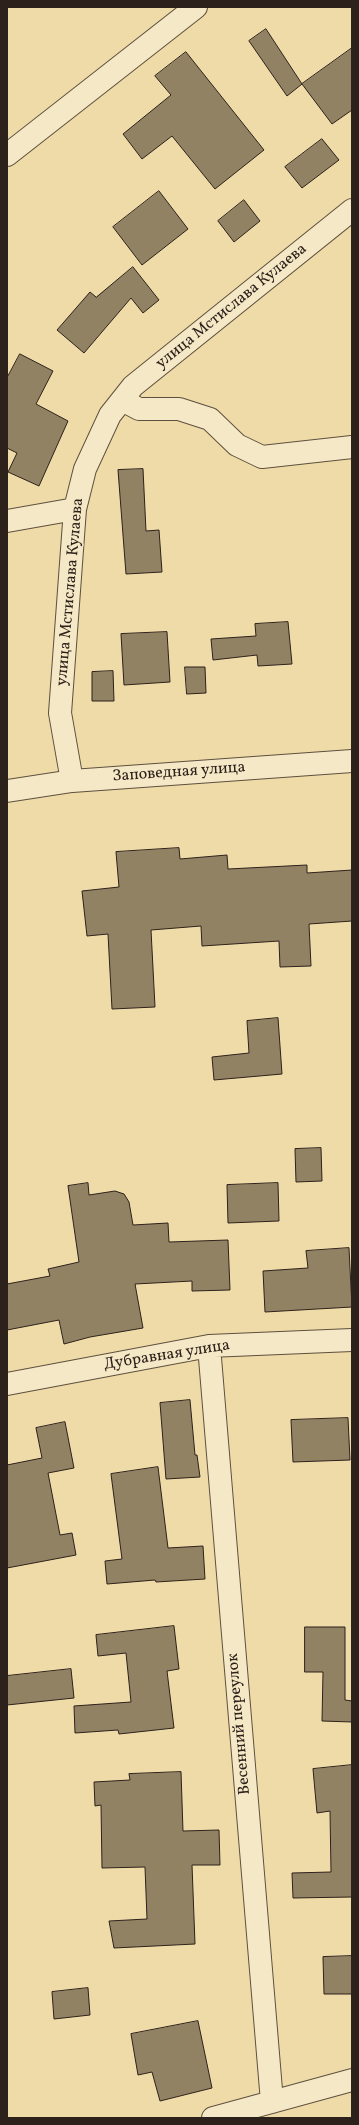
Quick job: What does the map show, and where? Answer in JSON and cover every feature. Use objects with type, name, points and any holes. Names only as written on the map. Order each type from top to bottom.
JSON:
[{"type":"street","points":[[7,155],[196,7]]},
{"type":"street","name":"улица Мстислава Кулаева","points":[[72,781],[60,713],[75,509],[85,468],[110,415],[133,386],[352,210]]},
{"type":"street","points":[[122,400],[139,409],[179,409],[210,419],[237,445],[262,456],[352,446]]},
{"type":"street","points":[[7,521],[75,509]]},
{"type":"street","name":"Заповедная улица","points":[[7,791],[72,781],[352,761]]},
{"type":"street","name":"Дубравная улица","points":[[7,1384],[209,1346],[352,1340]]},
{"type":"street","name":"Весенний переулок","points":[[209,1346],[272,2102]]},
{"type":"street","points":[[213,2118],[352,2080]]},
{"type":"building","points":[[266,29],[302,84],[287,96],[249,41]]},
{"type":"building","points":[[352,48],[352,110],[332,124],[302,84]]},
{"type":"building","points":[[186,52],[264,150],[215,189],[172,136],[142,159],[123,134],[171,95],[155,76]]},
{"type":"building","points":[[322,139],[339,160],[302,188],[285,167]]},
{"type":"building","points":[[159,191],[188,229],[142,265],[113,227]]},
{"type":"building","points":[[244,200],[260,221],[234,242],[218,221]]},
{"type":"building","points":[[133,267],[159,300],[143,313],[131,298],[84,353],[57,330],[90,292],[96,297]]},
{"type":"building","points":[[20,354],[53,371],[36,404],[68,421],[39,486],[8,472],[17,453],[7,448],[7,378]]},
{"type":"building","points":[[143,469],[146,531],[159,530],[162,572],[126,574],[118,470]]},
{"type":"building","points":[[288,622],[292,664],[258,666],[257,655],[213,660],[211,639],[256,636],[255,624]]},
{"type":"building","points":[[167,632],[170,682],[124,685],[121,634]]},
{"type":"building","points":[[185,667],[205,667],[206,693],[187,694]]},
{"type":"building","points":[[113,671],[114,701],[92,701],[92,672]]},
{"type":"building","points":[[179,848],[180,859],[227,855],[228,869],[307,865],[307,873],[352,870],[352,921],[309,924],[311,966],[280,967],[279,941],[202,946],[201,926],[151,930],[155,1007],[112,1009],[108,934],[87,936],[82,891],[119,887],[116,852]]},
{"type":"building","points":[[278,1018],[282,1074],[214,1080],[212,1057],[249,1053],[247,1021]]},
{"type":"building","points":[[321,1148],[322,1181],[296,1182],[295,1149]]},
{"type":"building","points":[[88,1183],[89,1195],[115,1191],[124,1194],[129,1202],[133,1225],[168,1223],[169,1242],[228,1240],[230,1290],[192,1291],[192,1281],[135,1284],[143,1328],[90,1337],[64,1344],[59,1320],[7,1330],[7,1284],[50,1276],[48,1269],[79,1262],[68,1186]]},
{"type":"building","points":[[278,1183],[279,1221],[228,1223],[227,1185]]},
{"type":"building","points":[[349,1248],[352,1307],[265,1312],[263,1271],[308,1268],[306,1251]]},
{"type":"building","points":[[190,1400],[195,1455],[197,1455],[200,1477],[166,1479],[160,1403]]},
{"type":"building","points":[[348,1418],[350,1460],[293,1462],[291,1420]]},
{"type":"building","points":[[65,1422],[74,1468],[48,1473],[60,1535],[72,1533],[76,1555],[7,1568],[7,1465],[42,1458],[36,1428]]},
{"type":"building","points":[[158,1467],[168,1548],[203,1546],[205,1579],[156,1582],[155,1580],[107,1584],[105,1561],[122,1559],[111,1474]]},
{"type":"building","points":[[174,1626],[179,1669],[167,1671],[174,1728],[119,1734],[118,1730],[75,1733],[74,1706],[131,1702],[126,1653],[98,1656],[96,1635]]},
{"type":"building","points":[[305,1627],[345,1627],[345,1700],[352,1701],[352,1722],[322,1721],[323,1672],[305,1672]]},
{"type":"building","points":[[71,1669],[74,1698],[7,1705],[7,1676]]},
{"type":"building","points":[[352,1765],[352,1897],[293,1898],[292,1873],[331,1872],[330,1811],[317,1813],[313,1769]]},
{"type":"building","points":[[181,1772],[183,1831],[219,1830],[220,1865],[192,1865],[195,1944],[114,1948],[109,1921],[147,1919],[145,1867],[102,1868],[101,1805],[95,1806],[94,1782],[130,1780],[129,1774]]},
{"type":"building","points":[[352,1956],[352,1994],[324,1994],[323,1957]]},
{"type":"building","points":[[88,1988],[90,2015],[54,2019],[52,1992]]},
{"type":"building","points":[[198,2021],[212,2088],[160,2101],[152,2072],[138,2075],[131,2034]]}]
